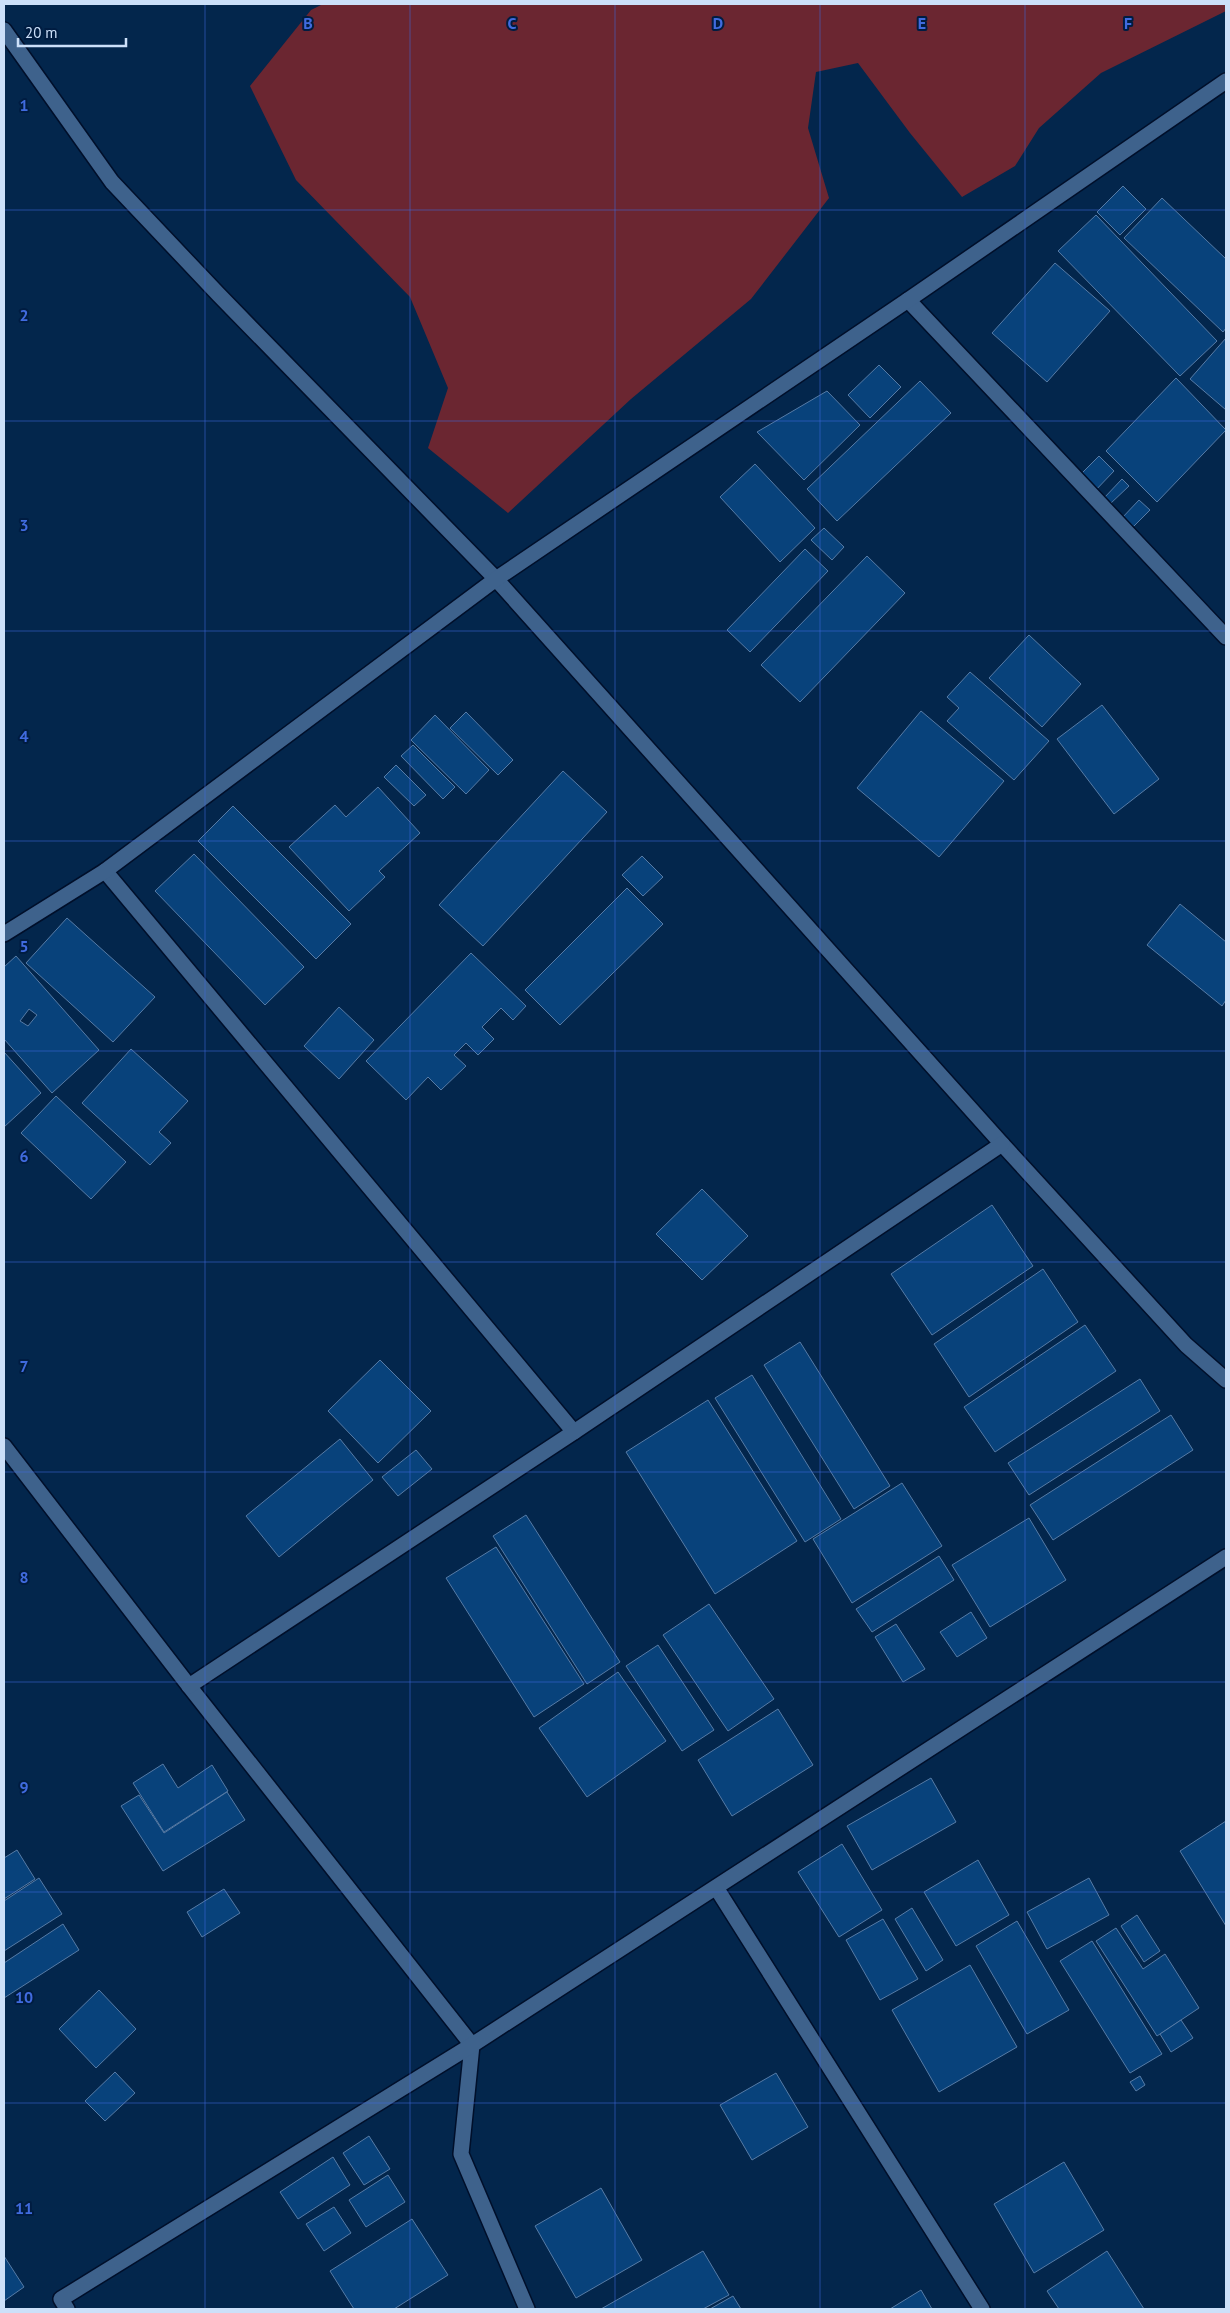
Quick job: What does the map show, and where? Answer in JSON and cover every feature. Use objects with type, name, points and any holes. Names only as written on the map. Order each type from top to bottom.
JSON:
[{"type":"street","points":[[4,30],[112,182],[219,295],[496,579],[1002,1144],[1186,1345],[1226,1380]]},
{"type":"street","points":[[4,934],[106,871],[496,579],[1226,82]]},
{"type":"street","points":[[908,300],[1226,638]]},
{"type":"street","points":[[106,871],[574,1432]]},
{"type":"street","points":[[189,1686],[574,1432],[1002,1144]]},
{"type":"street","points":[[4,1446],[189,1686],[472,2045],[461,2154],[527,2309]]},
{"type":"street","points":[[68,2309],[61,2299],[472,2045],[717,1889],[1226,1557]]},
{"type":"street","points":[[717,1889],[982,2309]]},
{"type":"shaded area","points":[[323,4],[1226,4],[1226,11],[1101,73],[1039,128],[1015,166],[962,197],[910,133],[858,63],[816,72],[808,128],[829,198],[751,299],[631,399],[508,513],[428,448],[448,388],[410,297],[296,180],[250,86],[311,10]]},
{"type":"building","points":[[1123,186],[1146,209],[1120,235],[1097,212]]},
{"type":"building","points":[[1162,198],[1226,259],[1226,328],[1223,332],[1124,238]]},
{"type":"building","points":[[1096,215],[1217,341],[1180,376],[1058,251]]},
{"type":"building","points":[[1055,263],[1110,311],[1047,382],[992,333]]},
{"type":"building","points":[[1226,338],[1226,410],[1190,379]]},
{"type":"building","points":[[879,365],[901,387],[870,418],[848,395]]},
{"type":"building","points":[[1176,378],[1226,430],[1157,502],[1106,451]]},
{"type":"building","points":[[920,381],[951,413],[837,521],[807,489]]},
{"type":"building","points":[[827,391],[860,425],[804,480],[757,432]]},
{"type":"building","points":[[1099,456],[1114,471],[1092,494],[1077,478]]},
{"type":"building","points":[[755,464],[815,528],[780,562],[720,497]]},
{"type":"building","points":[[1122,479],[1129,486],[1110,504],[1104,498]]},
{"type":"building","points":[[1139,500],[1150,510],[1131,529],[1121,519]]},
{"type":"building","points":[[824,528],[844,547],[832,560],[811,540]]},
{"type":"building","points":[[805,549],[828,571],[750,652],[727,630]]},
{"type":"building","points":[[867,556],[905,593],[800,702],[761,665]]},
{"type":"building","points":[[1029,635],[1081,684],[1042,727],[989,678]]},
{"type":"building","points":[[970,672],[1049,741],[1014,780],[947,721],[959,708],[947,697]]},
{"type":"building","points":[[1102,705],[1159,779],[1114,814],[1057,739]]},
{"type":"building","points":[[921,711],[1004,781],[939,857],[857,788]]},
{"type":"building","points":[[466,712],[513,760],[498,775],[450,728]]},
{"type":"building","points":[[435,715],[489,770],[466,794],[411,740]]},
{"type":"building","points":[[413,745],[455,787],[443,799],[401,756]]},
{"type":"building","points":[[396,765],[426,795],[414,806],[384,777]]},
{"type":"building","points":[[563,771],[607,812],[483,946],[439,905]]},
{"type":"building","points":[[378,787],[420,833],[379,871],[385,877],[349,911],[289,847],[335,805],[346,817]]},
{"type":"building","points":[[233,806],[351,924],[316,959],[198,841]]},
{"type":"building","points":[[194,854],[304,967],[265,1005],[155,891]]},
{"type":"building","points":[[642,856],[663,877],[643,896],[622,875]]},
{"type":"building","points":[[627,888],[663,924],[560,1025],[525,990]]},
{"type":"building","points":[[1180,904],[1226,942],[1226,1000],[1222,1006],[1147,945]]},
{"type":"building","points":[[67,918],[155,997],[113,1042],[26,963]]},
{"type":"building","points":[[471,953],[526,1006],[513,1020],[501,1008],[482,1027],[494,1039],[478,1055],[466,1043],[454,1055],[466,1066],[441,1090],[428,1077],[406,1100],[366,1061]]},
{"type":"building","points":[[16,956],[99,1050],[52,1093],[4,1039],[4,967]],"holes":[[[29,1009],[37,1015],[28,1026],[20,1021]]]},
{"type":"building","points":[[339,1007],[374,1040],[339,1079],[304,1046]]},
{"type":"building","points":[[131,1049],[188,1101],[159,1132],[171,1143],[150,1165],[82,1103]]},
{"type":"building","points":[[4,1052],[41,1093],[4,1127]]},
{"type":"building","points":[[56,1096],[126,1162],[91,1199],[21,1133]]},
{"type":"building","points":[[702,1189],[748,1236],[702,1280],[656,1234]]},
{"type":"building","points":[[992,1205],[1033,1266],[932,1335],[891,1274]]},
{"type":"building","points":[[1043,1269],[1078,1322],[969,1397],[934,1344]]},
{"type":"building","points":[[1085,1325],[1116,1371],[995,1452],[964,1407]]},
{"type":"building","points":[[800,1342],[890,1486],[854,1509],[764,1365]]},
{"type":"building","points":[[380,1360],[431,1411],[378,1463],[328,1411]]},
{"type":"building","points":[[752,1375],[841,1519],[805,1542],[715,1398]]},
{"type":"building","points":[[1140,1379],[1160,1411],[1029,1495],[1008,1463]]},
{"type":"building","points":[[708,1400],[797,1541],[715,1594],[626,1452]]},
{"type":"building","points":[[1171,1415],[1193,1450],[1053,1540],[1030,1505]]},
{"type":"building","points":[[340,1439],[373,1480],[279,1557],[246,1516]]},
{"type":"building","points":[[416,1450],[432,1469],[398,1496],[382,1477]]},
{"type":"building","points":[[902,1483],[942,1546],[852,1603],[813,1539]]},
{"type":"building","points":[[526,1515],[620,1662],[587,1684],[493,1536]]},
{"type":"building","points":[[1029,1518],[1066,1580],[990,1627],[952,1565]]},
{"type":"building","points":[[496,1547],[584,1684],[534,1717],[446,1578]]},
{"type":"building","points":[[939,1556],[954,1580],[872,1632],[856,1609]]},
{"type":"building","points":[[709,1604],[774,1699],[728,1731],[663,1635]]},
{"type":"building","points":[[971,1612],[987,1638],[957,1657],[940,1632]]},
{"type":"building","points":[[896,1624],[925,1669],[903,1682],[875,1637]]},
{"type":"building","points":[[658,1645],[714,1730],[682,1751],[626,1666]]},
{"type":"building","points":[[618,1672],[666,1741],[587,1797],[539,1728]]},
{"type":"building","points":[[778,1709],[813,1765],[732,1816],[698,1760]]},
{"type":"building","points":[[163,1764],[178,1788],[212,1765],[228,1791],[164,1832],[133,1783]]},
{"type":"building","points":[[931,1778],[956,1822],[872,1870],[847,1826]]},
{"type":"building","points":[[227,1792],[245,1820],[163,1871],[121,1806],[139,1795],[164,1833]]},
{"type":"building","points":[[1226,1821],[1226,1926],[1180,1851]]},
{"type":"building","points":[[842,1844],[882,1910],[839,1937],[798,1872]]},
{"type":"building","points":[[17,1850],[35,1879],[4,1899],[4,1858]]},
{"type":"building","points":[[978,1860],[1009,1915],[956,1946],[924,1892]]},
{"type":"building","points":[[39,1878],[62,1914],[4,1951],[4,1901]]},
{"type":"building","points":[[1089,1878],[1109,1915],[1047,1949],[1027,1912]]},
{"type":"building","points":[[224,1889],[240,1913],[202,1937],[187,1912]]},
{"type":"building","points":[[912,1908],[943,1960],[926,1971],[895,1919]]},
{"type":"building","points":[[1137,1915],[1160,1951],[1144,1962],[1121,1926]]},
{"type":"building","points":[[883,1919],[918,1979],[880,2000],[846,1940]]},
{"type":"building","points":[[1017,1921],[1069,2010],[1027,2034],[976,1946]]},
{"type":"building","points":[[63,1924],[79,1950],[4,1998],[4,1963]]},
{"type":"building","points":[[1116,1928],[1143,1969],[1165,1954],[1199,2008],[1157,2036],[1096,1941]]},
{"type":"building","points":[[1092,1941],[1162,2054],[1130,2073],[1060,1961]]},
{"type":"building","points":[[970,1965],[1017,2047],[939,2092],[892,2010]]},
{"type":"building","points":[[99,1990],[136,2029],[96,2068],[59,2029]]},
{"type":"building","points":[[1181,2020],[1193,2038],[1171,2052],[1160,2034]]},
{"type":"building","points":[[115,2072],[135,2093],[105,2121],[85,2101]]},
{"type":"building","points":[[776,2073],[808,2127],[752,2160],[720,2105]]},
{"type":"building","points":[[1140,2076],[1145,2085],[1136,2091],[1130,2082]]},
{"type":"building","points":[[369,2136],[390,2169],[364,2185],[343,2153]]},
{"type":"building","points":[[333,2157],[350,2185],[298,2219],[280,2192]]},
{"type":"building","points":[[1064,2162],[1104,2230],[1034,2273],[994,2204]]},
{"type":"building","points":[[388,2175],[405,2202],[366,2227],[349,2200]]},
{"type":"building","points":[[601,2188],[642,2260],[576,2298],[535,2226]]},
{"type":"building","points":[[334,2207],[351,2233],[324,2251],[306,2224]]},
{"type":"building","points":[[412,2219],[448,2275],[394,2309],[354,2309],[330,2271]]},
{"type":"building","points":[[703,2251],[729,2295],[703,2309],[601,2309]]},
{"type":"building","points":[[1107,2251],[1144,2309],[1059,2309],[1047,2291]]},
{"type":"building","points":[[4,2256],[24,2287],[4,2301]]},
{"type":"building","points":[[921,2290],[932,2309],[890,2309]]},
{"type":"building","points":[[733,2296],[741,2309],[710,2309]]}]
